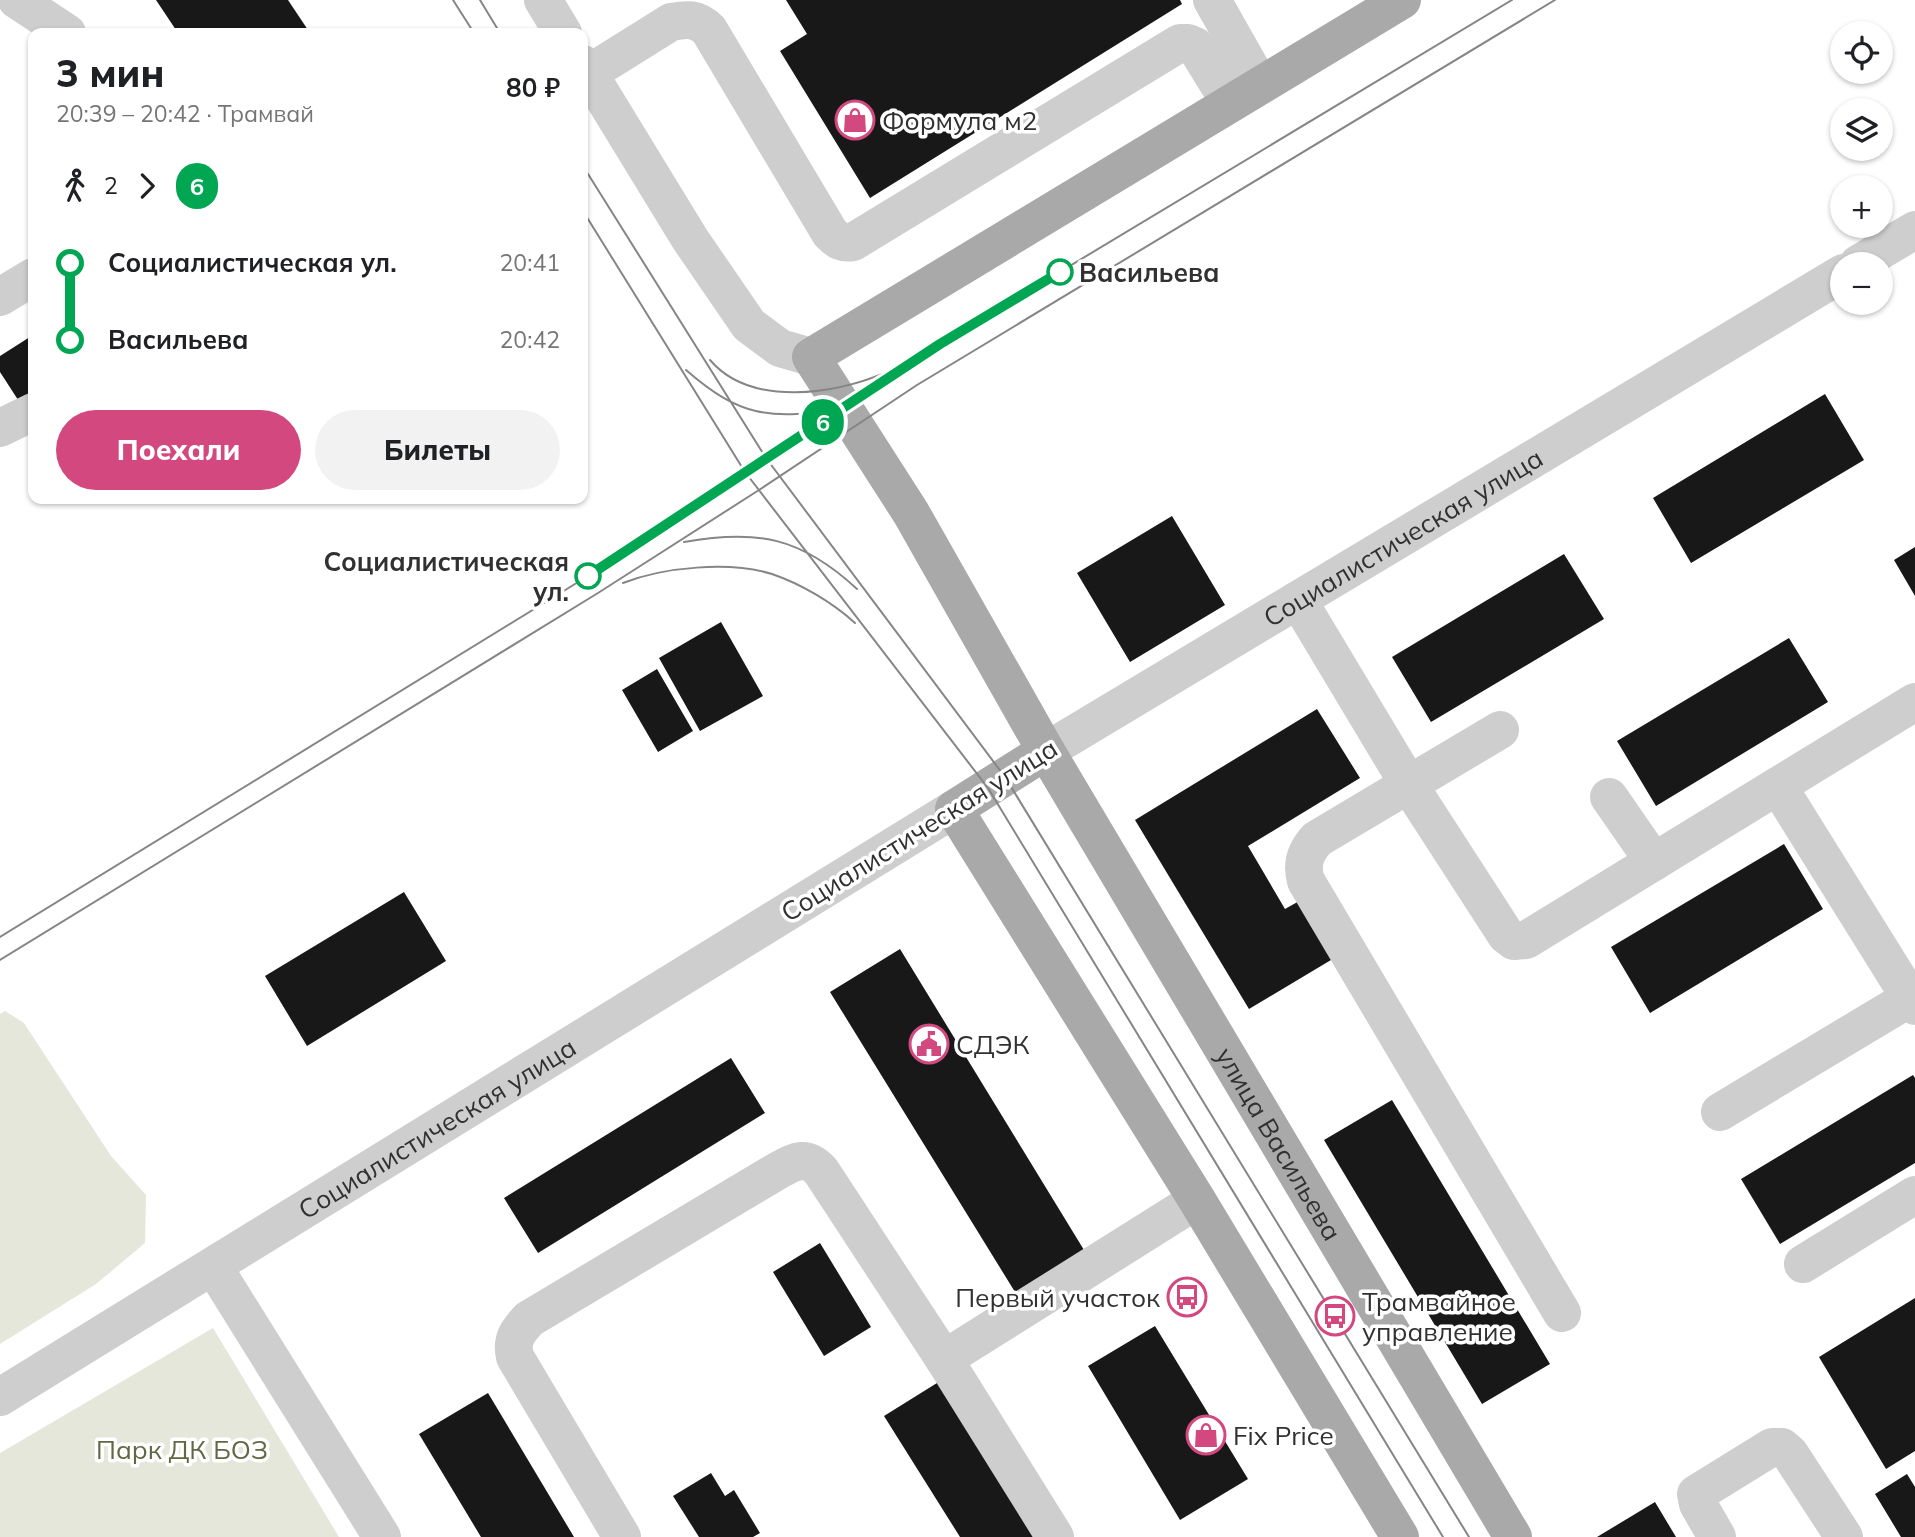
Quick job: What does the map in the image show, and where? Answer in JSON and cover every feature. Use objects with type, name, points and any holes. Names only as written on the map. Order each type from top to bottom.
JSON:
[{"type":"main road","points":[[811,357],[1402,0]]},
{"type":"main road","name":"улица Васильева","points":[[811,357],[911,513],[1046,751],[1513,1537]]},
{"type":"main road","name":"Социалистическая улица","points":[[954,809],[1046,751]]},
{"type":"main road","points":[[954,809],[1197,1200],[1400,1537]]},
{"type":"street","points":[[17,0],[59,28]]},
{"type":"street","points":[[543,0],[561,28]]},
{"type":"street","points":[[1212,0],[1245,94]]},
{"type":"street","points":[[588,69],[671,22],[684,19],[699,21],[709,30],[830,233],[838,242],[845,244],[853,242],[1180,43],[1195,46],[1245,94]]},
{"type":"street","points":[[588,76],[690,239],[749,325],[780,348],[811,357]]},
{"type":"street","points":[[1877,252],[1915,230]]},
{"type":"street","points":[[0,297],[28,280]]},
{"type":"street","name":"Социалистическая улица","points":[[1046,751],[1830,281]]},
{"type":"street","points":[[0,428],[28,414]]},
{"type":"street","points":[[1298,600],[1409,785],[1506,935],[1514,941],[1526,940],[1915,702]]},
{"type":"street","points":[[1500,730],[1317,839],[1309,847],[1302,869],[1306,881],[1562,1313]]},
{"type":"street","points":[[1720,1112],[1912,1002],[1778,786]]},
{"type":"street","points":[[1609,797],[1654,862]]},
{"type":"street","name":"Социалистическая улица","points":[[0,1397],[954,809]]},
{"type":"street","points":[[622,1537],[515,1357],[512,1346],[515,1336],[529,1320],[779,1170],[803,1160],[813,1163],[821,1171],[944,1359],[1055,1537]]},
{"type":"street","points":[[1802,1264],[1915,1195]]},
{"type":"street","points":[[944,1359],[1197,1200]]},
{"type":"street","points":[[213,1266],[382,1537]]},
{"type":"street","points":[[1717,1537],[1698,1504],[1696,1494],[1772,1447],[1782,1447],[1790,1454],[1830,1533]]},
{"type":"green space","points":[[5,1011],[24,1023],[111,1156],[146,1195],[145,1243],[96,1284],[0,1344],[0,1014]]},
{"type":"green space","name":"Парк ДК БОЗ","points":[[213,1328],[339,1537],[0,1537],[0,1453]]},
{"type":"building","points":[[156,0],[288,0],[307,28],[175,28]]},
{"type":"building","points":[[786,0],[1180,0],[1182,4],[870,198],[780,51],[807,34]]},
{"type":"building","points":[[28,338],[28,402],[22,406],[0,372],[0,356]]},
{"type":"building","points":[[1825,394],[1864,460],[1691,563],[1653,498]]},
{"type":"building","points":[[1172,516],[1225,605],[1130,662],[1077,573]]},
{"type":"building","points":[[1915,547],[1915,596],[1894,560]]},
{"type":"building","points":[[1564,554],[1604,619],[1431,722],[1392,657]]},
{"type":"building","points":[[721,622],[763,696],[700,731],[659,658]]},
{"type":"building","points":[[1789,638],[1828,702],[1656,806],[1617,741]]},
{"type":"building","points":[[657,669],[693,731],[658,752],[622,690]]},
{"type":"building","points":[[1317,709],[1360,778],[1248,846],[1285,909],[1301,900],[1336,957],[1249,1009],[1135,820]]},
{"type":"building","points":[[1784,844],[1823,909],[1650,1013],[1611,947]]},
{"type":"building","points":[[404,892],[446,961],[307,1046],[265,976]]},
{"type":"building","points":[[900,949],[1084,1250],[1015,1292],[830,992]]},
{"type":"building","points":[[731,1058],[765,1113],[538,1253],[504,1198]]},
{"type":"building","points":[[1913,1075],[1915,1163],[1780,1244],[1741,1179]]},
{"type":"building","points":[[1392,1100],[1550,1364],[1482,1404],[1324,1140]]},
{"type":"building","points":[[820,1243],[871,1327],[824,1356],[773,1272]]},
{"type":"building","points":[[1915,1298],[1915,1451],[1886,1469],[1819,1357]]},
{"type":"building","points":[[1155,1326],[1248,1479],[1180,1520],[1088,1366]]},
{"type":"building","points":[[945,1378],[1044,1537],[960,1537],[884,1416]]},
{"type":"building","points":[[488,1393],[574,1537],[481,1537],[419,1434]]},
{"type":"building","points":[[711,1473],[725,1496],[734,1490],[760,1533],[753,1537],[699,1537],[673,1496]]},
{"type":"building","points":[[1907,1474],[1915,1487],[1915,1537],[1901,1537],[1875,1494]]},
{"type":"building","points":[[1655,1502],[1676,1537],[1597,1537]]},
{"type":"tram line","points":[[453,0],[471,28]]},
{"type":"tram line","points":[[480,0],[497,28]]},
{"type":"tram line","points":[[0,937],[588,576],[940,344],[1512,0]]},
{"type":"tram line","points":[[0,960],[598,593],[917,385],[1555,0]]},
{"type":"tram line","points":[[588,174],[766,458],[1005,777],[1469,1537]]},
{"type":"tram line","points":[[588,219],[745,472],[988,788],[1443,1537]]},
{"type":"tram line","name":"6","points":[[588,576],[940,344],[1060,272]]},
{"type":"tram line","points":[[710,360],[727,375],[748,385],[771,391],[819,391],[887,372]]},
{"type":"tram line","points":[[686,370],[723,397],[756,411],[792,414],[837,410]]},
{"type":"tram line","points":[[684,542],[734,537],[777,541],[817,558],[857,589]]},
{"type":"tram line","points":[[623,583],[658,573],[697,568],[755,570],[805,588],[855,623]]},
{"type":"place","name":"Формула м2","points":[[855,120]]},
{"type":"place","name":"Васильева","points":[[1060,272]]},
{"type":"place","name":"Социалистическая ул.","points":[[588,576]]},
{"type":"place","name":"СДЭК","points":[[929,1044]]},
{"type":"place","name":"Первый участок","points":[[1187,1297]]},
{"type":"place","name":"Трамвайное управление","points":[[1335,1316]]},
{"type":"place","name":"Fix Price","points":[[1206,1435]]}]
